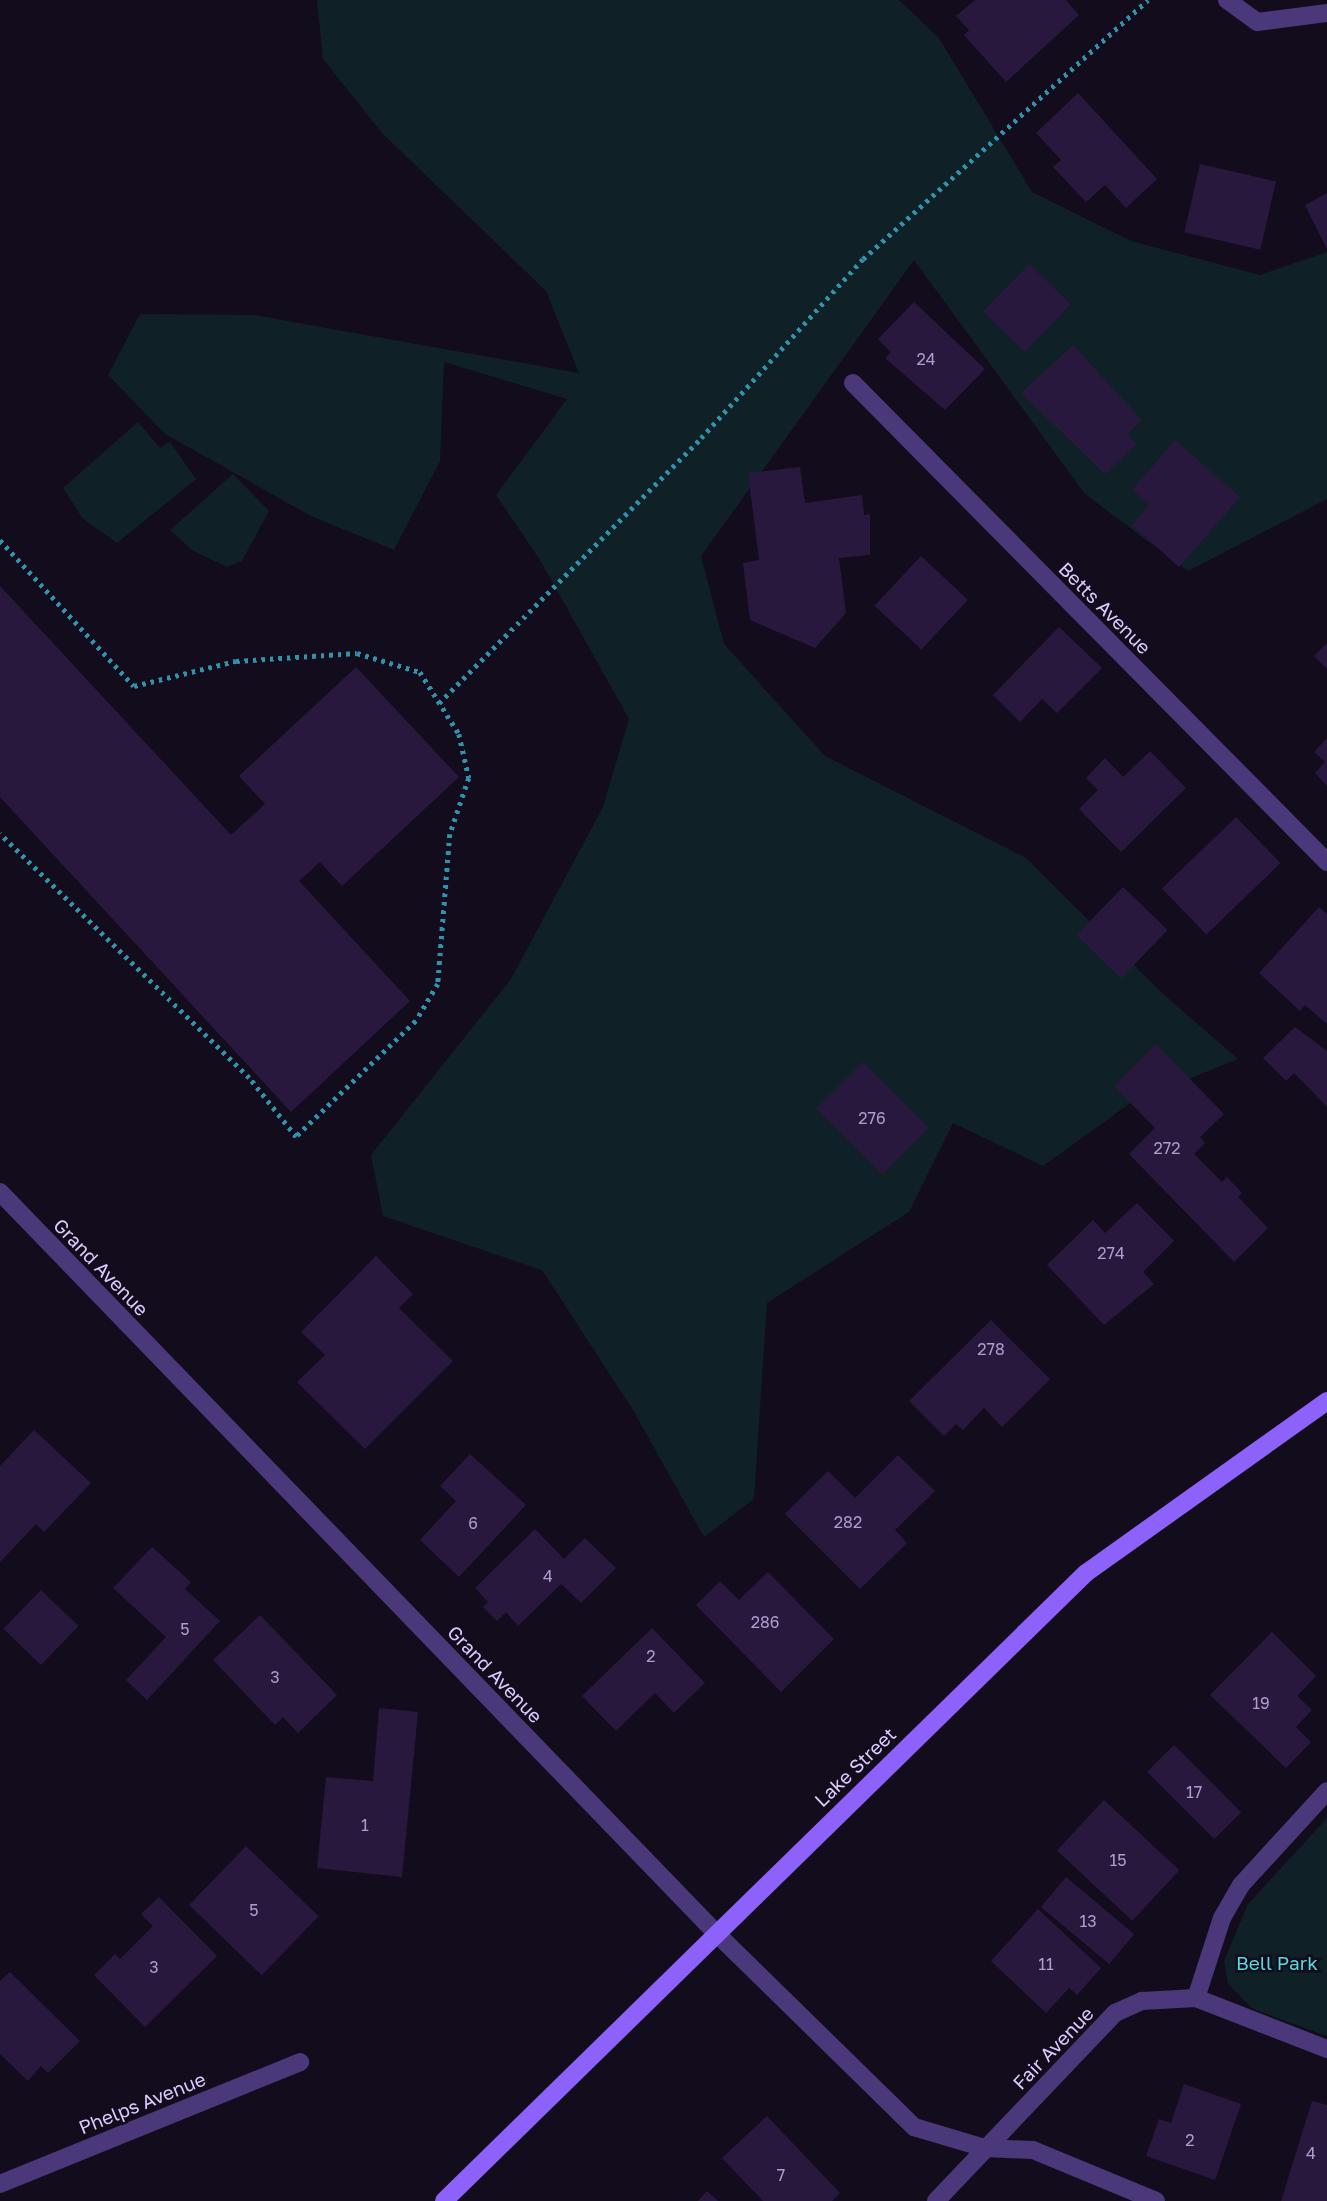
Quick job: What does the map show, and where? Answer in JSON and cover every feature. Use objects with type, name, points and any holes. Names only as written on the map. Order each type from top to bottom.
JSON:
[{"type":"street","points":[[1227,0],[1257,22],[1327,13]]},
{"type":"street","name":"Betts Avenue","points":[[853,383],[1327,862]]},
{"type":"street","name":"Grand Avenue","points":[[0,1192],[715,1932],[914,2127],[985,2148],[1034,2150],[1156,2201]]},
{"type":"street","name":"Lake Street","points":[[444,2201],[715,1932],[1086,1573],[1327,1401]]},
{"type":"street","points":[[1327,1791],[1241,1885],[1222,1918],[1196,1998],[1327,2049]]},
{"type":"street","name":"Fair Avenue","points":[[936,2201],[1115,2013],[1142,2001],[1196,1998]]},
{"type":"street","name":"Phelps Avenue","points":[[0,2184],[300,2062]]},
{"type":"path","points":[[439,703],[701,438],[863,260],[1148,0]]},
{"type":"path","points":[[0,540],[134,686],[236,662],[357,653],[419,672],[459,734],[469,778],[450,834],[438,984],[416,1021],[296,1137],[249,1078],[0,834]]},
{"type":"green space","points":[[317,0],[899,0],[939,38],[1032,192],[1131,241],[1260,275],[1327,252],[1327,499],[1188,571],[1085,494],[914,260],[701,556],[724,644],[825,756],[1026,858],[1162,993],[1238,1059],[1132,1102],[1043,1166],[953,1123],[909,1212],[767,1303],[754,1499],[704,1537],[633,1410],[542,1270],[383,1216],[371,1155],[511,979],[603,807],[629,719],[540,560],[496,495],[567,399],[444,362],[440,461],[394,550],[311,516],[165,434],[108,375],[140,314],[254,315],[579,373],[546,291],[382,133],[323,59]]},
{"type":"green space","points":[[138,422],[160,448],[170,442],[196,479],[117,543],[83,519],[63,488]]},
{"type":"green space","points":[[233,474],[269,511],[242,561],[227,567],[192,550],[170,530]]},
{"type":"green space","name":"Bell Park","points":[[1327,1818],[1327,2036],[1253,2009],[1228,1984],[1224,1961],[1248,1904]]},
{"type":"building","points":[[975,0],[1066,0],[1079,15],[1006,82],[964,35],[969,30],[956,16]]},
{"type":"building","points":[[1078,93],[1157,179],[1126,208],[1105,185],[1086,202],[1053,167],[1061,160],[1036,133]]},
{"type":"building","points":[[1200,164],[1276,182],[1260,250],[1184,232]]},
{"type":"building","points":[[1327,193],[1327,249],[1305,205]]},
{"type":"building","points":[[1029,264],[1071,304],[1025,352],[983,311]]},
{"type":"building","points":[[914,302],[985,369],[945,410],[885,358],[891,352],[878,339]]},
{"type":"building","points":[[1073,345],[1142,420],[1127,434],[1137,444],[1105,474],[1021,393]]},
{"type":"building","points":[[1175,440],[1240,497],[1179,567],[1132,525],[1149,505],[1132,490]]},
{"type":"building","points":[[800,467],[805,503],[862,495],[864,515],[870,514],[870,555],[839,558],[846,613],[815,648],[750,620],[743,563],[759,560],[748,473]]},
{"type":"building","points":[[921,556],[968,600],[921,649],[875,606]]},
{"type":"building","points":[[0,586],[231,835],[265,804],[239,776],[356,667],[459,777],[342,886],[320,862],[299,881],[410,1001],[291,1112],[0,797]]},
{"type":"building","points":[[1059,627],[1102,668],[1057,713],[1042,699],[1020,722],[993,695]]},
{"type":"building","points":[[1327,643],[1327,669],[1314,656]]},
{"type":"building","points":[[1327,738],[1327,786],[1315,773],[1325,762],[1314,752]]},
{"type":"building","points":[[1150,751],[1186,788],[1121,852],[1079,809],[1098,790],[1086,778],[1105,758],[1123,777]]},
{"type":"building","points":[[1236,817],[1280,863],[1206,935],[1162,889]]},
{"type":"building","points":[[1123,887],[1168,930],[1121,978],[1076,935]]},
{"type":"building","points":[[1319,907],[1327,914],[1327,1024],[1305,1005],[1300,1011],[1259,973]]},
{"type":"building","points":[[1295,1027],[1327,1051],[1327,1107],[1294,1073],[1286,1081],[1263,1058]]},
{"type":"building","points":[[1156,1044],[1224,1114],[1200,1137],[1205,1143],[1194,1154],[1222,1182],[1227,1177],[1242,1193],[1238,1197],[1268,1228],[1234,1262],[1129,1154],[1155,1128],[1114,1086]]},
{"type":"building","points":[[863,1062],[929,1128],[882,1174],[816,1109]]},
{"type":"building","points":[[1137,1203],[1174,1241],[1143,1272],[1154,1284],[1104,1325],[1047,1265],[1093,1220],[1105,1233]]},
{"type":"building","points":[[376,1256],[413,1294],[399,1308],[453,1361],[365,1449],[297,1382],[325,1355],[301,1332]]},
{"type":"building","points":[[991,1320],[1050,1379],[1002,1427],[984,1408],[963,1430],[956,1424],[944,1436],[909,1401]]},
{"type":"building","points":[[34,1430],[91,1483],[44,1532],[36,1524],[0,1562],[0,1466]]},
{"type":"building","points":[[470,1454],[526,1505],[459,1577],[420,1540],[456,1501],[440,1486]]},
{"type":"building","points":[[898,1455],[935,1491],[895,1530],[907,1543],[860,1589],[785,1514],[828,1471],[855,1498]]},
{"type":"building","points":[[535,1529],[564,1559],[585,1538],[616,1568],[581,1603],[561,1584],[518,1626],[506,1612],[497,1621],[483,1607],[488,1602],[475,1588]]},
{"type":"building","points":[[152,1547],[191,1582],[185,1589],[220,1621],[147,1700],[126,1680],[166,1637],[113,1588]]},
{"type":"building","points":[[768,1572],[834,1639],[781,1692],[696,1605],[720,1581],[739,1600]]},
{"type":"building","points":[[41,1590],[78,1626],[41,1665],[3,1629]]},
{"type":"building","points":[[260,1615],[337,1695],[298,1733],[283,1717],[275,1725],[213,1660]]},
{"type":"building","points":[[652,1628],[705,1683],[674,1713],[655,1693],[616,1731],[582,1696]]},
{"type":"building","points":[[1272,1632],[1316,1676],[1297,1696],[1312,1710],[1296,1727],[1311,1742],[1286,1768],[1210,1695]]},
{"type":"building","points":[[379,1708],[418,1712],[402,1877],[317,1868],[326,1777],[373,1781]]},
{"type":"building","points":[[1174,1745],[1241,1812],[1214,1839],[1147,1772]]},
{"type":"building","points":[[1104,1800],[1179,1870],[1132,1921],[1057,1850]]},
{"type":"building","points":[[246,1846],[319,1916],[262,1975],[189,1905]]},
{"type":"building","points":[[1066,1877],[1134,1934],[1109,1964],[1041,1907]]},
{"type":"building","points":[[159,1897],[217,1956],[145,2027],[94,1975],[115,1954],[120,1959],[153,1926],[141,1914]]},
{"type":"building","points":[[1038,1909],[1101,1968],[1077,1995],[1069,1988],[1046,2013],[991,1961]]},
{"type":"building","points":[[10,1972],[80,2041],[48,2073],[41,2066],[28,2081],[0,2054],[0,1981]]},
{"type":"building","points":[[1184,2084],[1241,2104],[1215,2180],[1146,2156],[1159,2119],[1171,2123]]},
{"type":"building","points":[[1312,2101],[1327,2105],[1327,2201],[1281,2201]]},
{"type":"building","points":[[767,2116],[840,2193],[832,2201],[763,2201],[722,2158]]},
{"type":"building","points":[[707,2191],[718,2201],[698,2201]]}]
